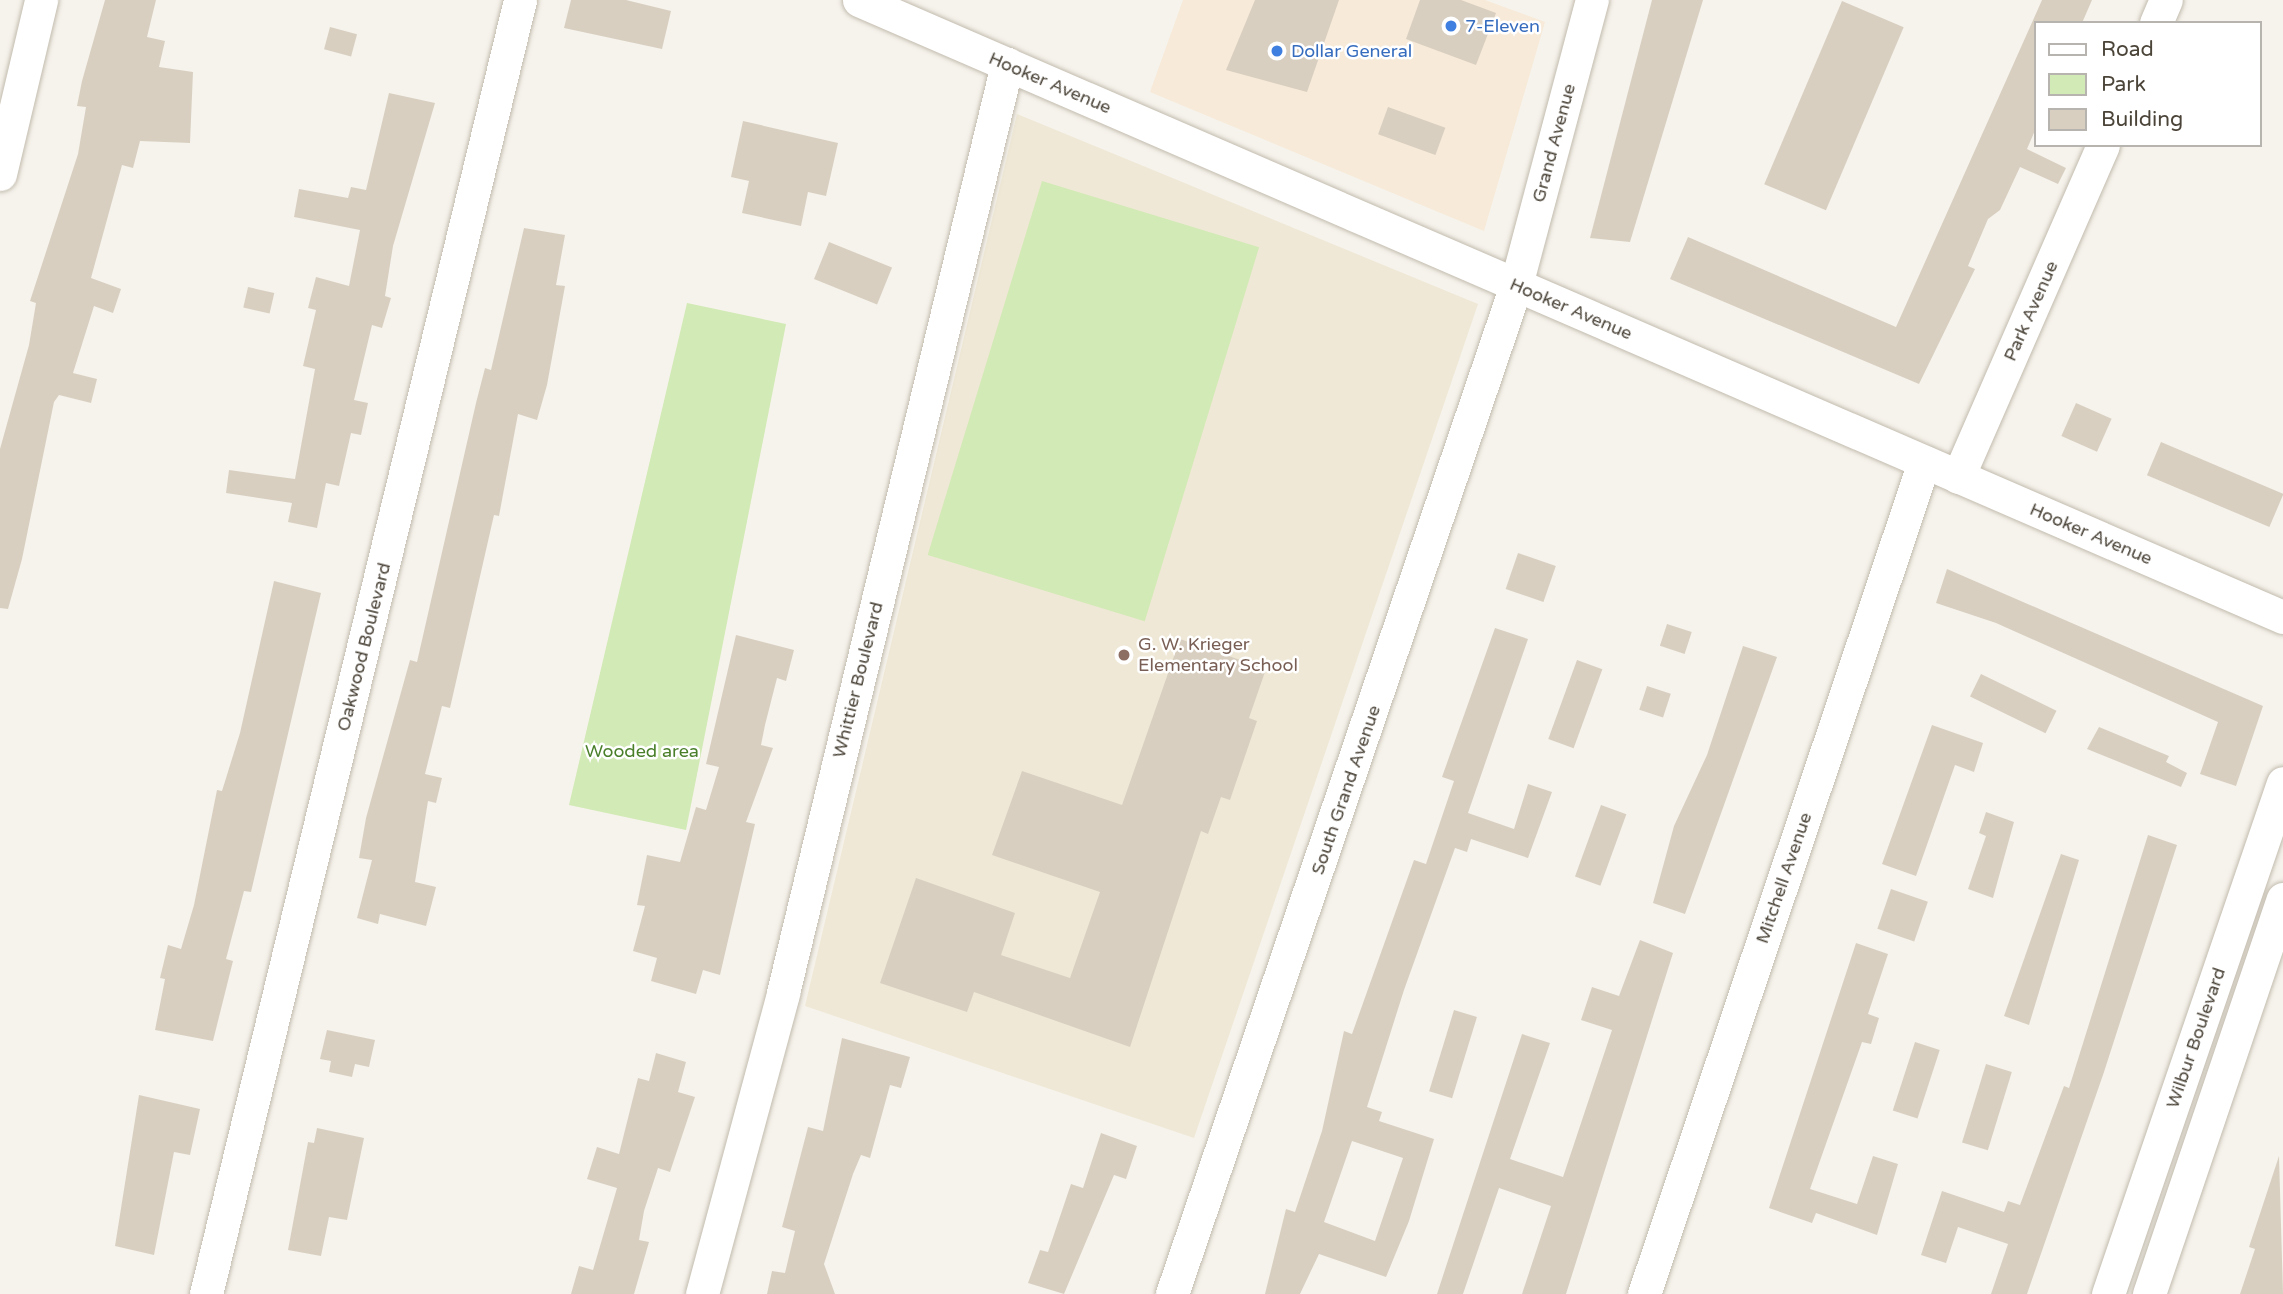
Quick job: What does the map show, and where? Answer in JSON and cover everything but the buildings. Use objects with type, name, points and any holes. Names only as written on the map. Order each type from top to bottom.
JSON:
[{"type":"street","points":[[0,174],[41,0]]},
{"type":"street","name":"Oakwood Boulevard","points":[[206,1294],[520,0]]},
{"type":"street","name":"Grand Avenue","points":[[1516,285],[1592,0]]},
{"type":"street","points":[[2157,21],[2166,0]]},
{"type":"street","name":"Hooker Avenue","points":[[866,2],[2283,617]]},
{"type":"street","name":"Whittier Boulevard","points":[[702,1294],[783,993],[1007,65]]},
{"type":"street","name":"Park Avenue","points":[[1958,477],[2102,147]]},
{"type":"street","name":"South Grand Avenue","points":[[1172,1294],[1516,285]]},
{"type":"street","name":"Mitchell Avenue","points":[[1644,1294],[1924,462]]},
{"type":"street","name":"Wilbur Boulevard","points":[[2108,1294],[2283,783]]},
{"type":"street","points":[[2149,1294],[2283,900]]},
{"type":"shaded area","points":[[1183,0],[1485,0],[1545,22],[1484,231],[1150,92]]},
{"type":"shaded area","name":"G. W. Krieger Elementary School","points":[[1017,114],[1478,304],[1194,1138],[805,1006]]},
{"type":"green space","points":[[1042,181],[1259,247],[1145,621],[928,555]]},
{"type":"green space","name":"Wooded area","points":[[687,303],[786,324],[686,830],[569,805]]},
{"type":"place","name":"7-Eleven","points":[[1451,26]]},
{"type":"place","name":"Dollar General","points":[[1277,51]]},
{"type":"place","name":"G. W. Krieger Elementary School","points":[[1124,655]]}]
